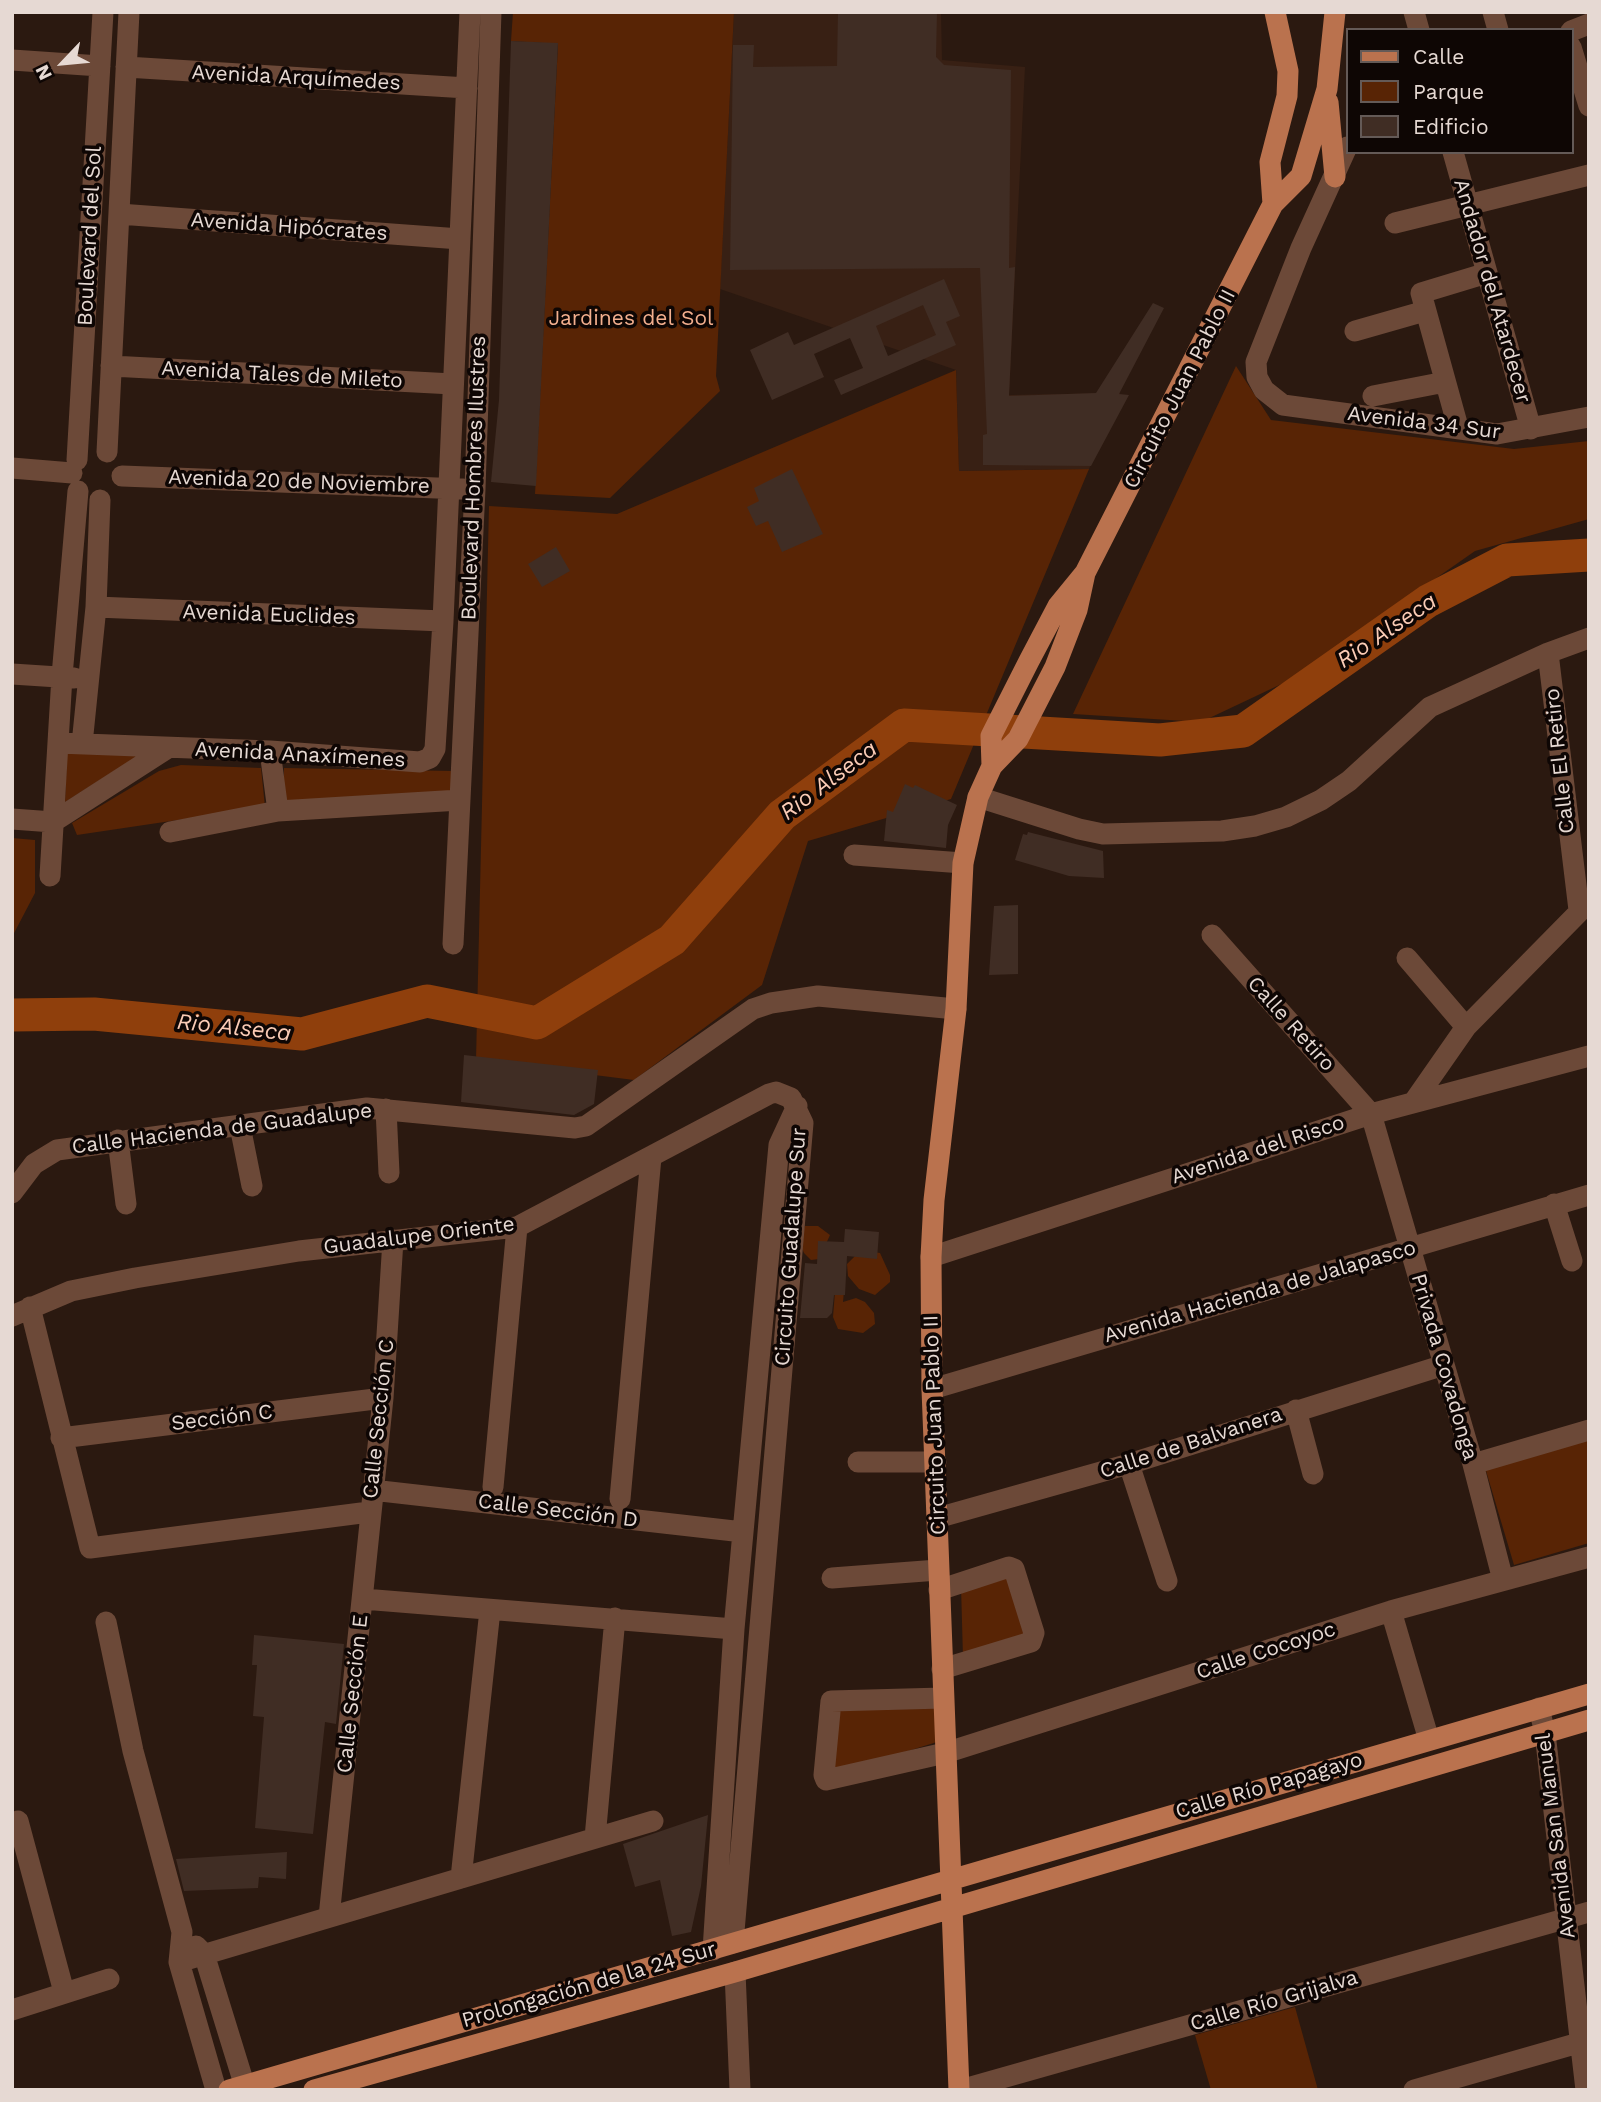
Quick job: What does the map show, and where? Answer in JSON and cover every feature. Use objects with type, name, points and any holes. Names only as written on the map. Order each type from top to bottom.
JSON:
[{"type":"main road","points":[[1273,204],[1270,162],[1287,96],[1288,71],[1275,12]]},
{"type":"main road","name":"Circuito Juan Pablo II","points":[[992,766],[991,736],[1029,661],[1058,606],[1085,573],[1273,204],[1301,176],[1327,89],[1335,12]]},
{"type":"main road","points":[[1327,89],[1335,177]]},
{"type":"main road","name":"Circuito Juan Pablo II","points":[[960,2090],[949,1878],[932,1389],[931,1256],[956,1009],[963,863],[978,797],[992,766],[1018,739],[1055,667],[1076,611],[1085,573]]},
{"type":"main road","name":"Calle Río Papagayo","points":[[949,1878],[1589,1694]]},
{"type":"main road","name":"Calle Río Papagayo","points":[[950,1906],[1589,1720]]},
{"type":"main road","name":"Prolongación de la 24 Sur","points":[[240,2088],[949,1878]]},
{"type":"main road","name":"Prolongación de la 24 Sur","points":[[314,2090],[735,1972],[950,1906]]},
{"type":"street","name":"Boulevard del Sol","points":[[50,876],[103,12]]},
{"type":"street","name":"Boulevard del Sol","points":[[107,452],[129,12]]},
{"type":"street","name":"Boulevard Hombres Ilustres","points":[[430,758],[435,749],[443,621],[470,12]]},
{"type":"street","name":"Boulevard Hombres Ilustres","points":[[453,944],[475,489],[491,12]]},
{"type":"street","points":[[12,60],[100,66]]},
{"type":"street","name":"Avenida Arquímedes","points":[[126,67],[467,88]]},
{"type":"street","points":[[1575,77],[1589,106]]},
{"type":"street","points":[[95,140],[122,140]]},
{"type":"street","points":[[1335,177],[1346,150]]},
{"type":"street","name":"Andador del Atardecer","points":[[1454,154],[1531,429]]},
{"type":"street","points":[[1395,223],[1589,175]]},
{"type":"street","name":"Avenida 34 Sur","points":[[1335,177],[1300,248],[1256,362],[1257,377],[1264,390],[1283,405],[1497,434],[1589,417]]},
{"type":"street","name":"Avenida Hipócrates","points":[[119,214],[460,239]]},
{"type":"street","points":[[1355,331],[1487,273]]},
{"type":"street","points":[[1423,302],[1458,427]]},
{"type":"street","points":[[86,304],[114,305]]},
{"type":"street","name":"Avenida Tales de Mileto","points":[[111,366],[453,384]]},
{"type":"street","points":[[1373,396],[1445,382]]},
{"type":"street","points":[[90,451],[107,452],[120,466],[122,476],[112,494],[100,500],[84,496],[75,475],[90,451]]},
{"type":"street","points":[[12,468],[75,475]]},
{"type":"street","name":"Avenida 20 de Noviembre","points":[[122,476],[475,489]]},
{"type":"street","points":[[82,744],[86,679],[96,607],[100,500]]},
{"type":"street","name":"Avenida Euclides","points":[[96,607],[443,621]]},
{"type":"street","points":[[978,797],[1103,834],[1222,831],[1255,826],[1286,817],[1349,781],[1430,707],[1548,653],[1589,638]]},
{"type":"street","name":"Calle El Retiro","points":[[1548,653],[1579,843],[1584,906]]},
{"type":"street","points":[[12,674],[86,679]]},
{"type":"street","name":"Avenida Anaxímenes","points":[[58,743],[270,751],[421,762],[430,758]]},
{"type":"street","name":"Avenida Anaxímenes","points":[[53,822],[168,748]]},
{"type":"street","points":[[270,751],[278,811]]},
{"type":"street","points":[[170,832],[278,811],[460,800]]},
{"type":"street","points":[[12,819],[53,822]]},
{"type":"street","points":[[855,855],[963,863]]},
{"type":"street","points":[[1413,1103],[1466,1027],[1584,906]]},
{"type":"street","name":"Calle Retiro","points":[[1212,935],[1371,1114]]},
{"type":"street","points":[[1407,958],[1466,1027]]},
{"type":"street","name":"Calle Hacienda de Guadalupe","points":[[12,1193],[45,1155],[118,1140],[367,1108],[575,1128],[586,1126],[753,1009],[771,1003],[818,996],[956,1009]]},
{"type":"street","name":"Avenida del Risco","points":[[931,1256],[1371,1114],[1589,1056]]},
{"type":"street","name":"Guadalupe Oriente","points":[[21,1312],[71,1291],[135,1278],[299,1251],[517,1227],[769,1094],[784,1094],[797,1106]]},
{"type":"street","name":"Circuito Guadalupe Sur","points":[[723,1946],[734,1629],[779,1145],[797,1106]]},
{"type":"street","name":"Circuito Guadalupe Sur","points":[[723,1946],[754,1692],[803,1123],[797,1106]]},
{"type":"street","points":[[386,1109],[389,1173]]},
{"type":"street","name":"Privada Covadonga","points":[[1371,1114],[1473,1464],[1503,1580]]},
{"type":"street","points":[[240,1126],[253,1186]]},
{"type":"street","points":[[118,1140],[127,1205]]},
{"type":"street","name":"Calle Sección D","points":[[620,1499],[651,1157]]},
{"type":"street","name":"Avenida Hacienda de Jalapasco","points":[[932,1389],[1589,1195]]},
{"type":"street","points":[[1554,1204],[1572,1261]]},
{"type":"street","name":"Calle Sección D","points":[[493,1487],[517,1227]]},
{"type":"street","name":"Calle Sección C","points":[[363,1599],[369,1512],[383,1398],[393,1240]]},
{"type":"street","points":[[21,1312],[61,1438],[90,1548],[369,1512]]},
{"type":"street","name":"Calle de Balvanera","points":[[937,1518],[1129,1464],[1444,1365]]},
{"type":"street","name":"Sección C","points":[[61,1438],[383,1398]]},
{"type":"street","points":[[755,1401],[779,1402]]},
{"type":"street","points":[[1296,1410],[1313,1474]]},
{"type":"street","points":[[1473,1464],[1589,1430]]},
{"type":"street","points":[[858,1462],[936,1462]]},
{"type":"street","points":[[1129,1464],[1167,1581]]},
{"type":"street","name":"Calle Sección D","points":[[372,1490],[743,1532]]},
{"type":"street","name":"Calle Cocoyoc","points":[[943,1698],[831,1701],[824,1775],[831,1780],[945,1753],[1391,1611],[1589,1557]]},
{"type":"street","points":[[832,1578],[939,1580],[1009,1567],[1014,1569],[1034,1633],[1031,1642],[942,1669]]},
{"type":"street","name":"Calle Sección E","points":[[329,1917],[363,1599],[734,1629]]},
{"type":"street","points":[[461,1878],[490,1610]]},
{"type":"street","points":[[1391,1611],[1429,1740]]},
{"type":"street","points":[[595,1838],[615,1619]]},
{"type":"street","points":[[106,1622],[133,1751],[182,1932],[179,1962],[216,2090]]},
{"type":"street","points":[[730,1691],[754,1692]]},
{"type":"street","name":"Avenida San Manuel","points":[[1539,1708],[1545,1733],[1566,1919],[1585,2041],[1586,2090]]},
{"type":"street","points":[[18,1821],[64,1992]]},
{"type":"street","points":[[179,1962],[653,1821]]},
{"type":"street","name":"Calle Río Grijalva","points":[[960,2090],[1589,1912]]},
{"type":"street","points":[[182,1932],[204,1954],[240,2088]]},
{"type":"street","points":[[735,1972],[740,2090]]},
{"type":"street","points":[[12,2010],[109,1979]]},
{"type":"street","points":[[1414,2090],[1585,2041]]},
{"type":"shaded area","points":[[734,12],[941,12],[942,60],[1025,67],[1009,395],[1120,393],[1089,469],[959,471],[956,370],[720,289]]},
{"type":"green space","name":"Jardines del Sol","points":[[513,12],[734,12],[716,376],[720,391],[610,498],[535,494],[558,44],[511,41]]},
{"type":"green space","points":[[1236,366],[1271,420],[1514,449],[1589,441],[1589,519],[1475,551],[1292,679],[1201,722],[1073,714]]},
{"type":"green space","points":[[956,370],[959,471],[1089,469],[951,799],[808,841],[762,985],[634,1080],[476,1060],[489,506],[617,514]]},
{"type":"green space","points":[[67,754],[141,754],[65,802]]},
{"type":"green space","points":[[181,765],[261,768],[265,807],[77,835],[72,823],[159,771]]},
{"type":"green space","points":[[284,768],[453,771],[451,791],[284,801]]},
{"type":"green space","points":[[12,838],[35,840],[35,893],[12,937]]},
{"type":"green space","points":[[805,1226],[818,1226],[830,1235],[819,1259],[811,1260],[804,1253],[799,1241]]},
{"type":"green space","points":[[861,1250],[880,1253],[890,1275],[890,1282],[875,1295],[859,1289],[848,1276],[847,1264]]},
{"type":"green space","points":[[837,1267],[846,1268],[843,1302],[856,1298],[865,1302],[874,1313],[875,1324],[863,1333],[838,1329],[833,1317]]},
{"type":"green space","points":[[1589,1434],[1589,1543],[1514,1565],[1484,1464]]},
{"type":"green space","points":[[1013,1572],[1032,1637],[963,1658],[961,1586]]},
{"type":"green space","points":[[938,1702],[940,1741],[828,1776],[834,1704]]},
{"type":"green space","points":[[1295,2007],[1318,2090],[1211,2090],[1195,2035]]},
{"type":"building","points":[[838,12],[937,12],[936,57],[944,65],[1011,70],[1009,268],[1015,267],[1009,396],[1096,393],[1153,303],[1164,308],[1119,394],[1129,395],[1091,466],[983,465],[983,435],[987,434],[980,268],[730,270],[733,45],[754,45],[753,67],[837,66]]},
{"type":"building","points":[[511,41],[558,43],[536,486],[491,482],[499,400]]},
{"type":"building","points":[[944,279],[960,316],[946,322],[956,345],[841,395],[834,380],[863,368],[850,338],[814,354],[824,377],[772,400],[750,350],[788,332],[794,345]],"holes":[[[923,305],[936,335],[888,356],[876,326]]]},
{"type":"building","points":[[792,469],[823,534],[782,552],[768,521],[756,526],[747,507],[759,501],[754,488]]},
{"type":"building","points":[[556,547],[570,571],[542,587],[528,564]]},
{"type":"building","points":[[905,784],[913,788],[915,785],[957,805],[948,825],[946,848],[884,841],[887,810],[893,812]]},
{"type":"building","points":[[1028,832],[1103,851],[1104,878],[1069,876],[1015,860],[1023,834],[1027,835]]},
{"type":"building","points":[[1018,905],[1018,974],[989,975],[994,906]]},
{"type":"building","points":[[464,1055],[598,1070],[594,1104],[574,1115],[461,1102]]},
{"type":"building","points":[[845,1229],[879,1232],[877,1259],[847,1256],[845,1295],[834,1295],[832,1313],[827,1318],[800,1318],[805,1263],[817,1264],[818,1241],[844,1242]]},
{"type":"building","points":[[254,1635],[344,1644],[336,1724],[325,1722],[313,1834],[255,1828],[264,1717],[253,1716],[257,1665],[252,1665]]},
{"type":"building","points":[[708,1815],[701,1886],[691,1932],[672,1936],[660,1880],[635,1887],[623,1844]]},
{"type":"building","points":[[287,1852],[286,1879],[259,1877],[258,1888],[184,1891],[176,1859]]},
{"type":"waterway","name":"Rio Alseca","points":[[12,1015],[94,1014],[302,1034],[427,1001],[537,1023],[672,940],[782,815],[904,725],[1160,740],[1243,731],[1428,601],[1507,560],[1589,555]]}]
